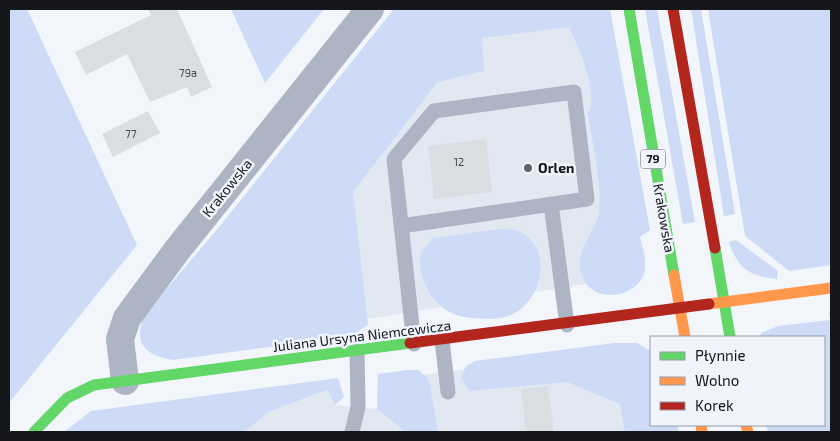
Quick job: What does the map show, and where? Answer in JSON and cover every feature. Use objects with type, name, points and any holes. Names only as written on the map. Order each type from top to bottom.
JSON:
[{"type":"street","name":"Krakowska","points":[[125,381],[120,339],[127,318],[178,249],[370,9]]},
{"type":"street","name":"Krakowska","points":[[629,9],[680,309]]},
{"type":"street","points":[[673,9],[730,336]]},
{"type":"street","points":[[724,303],[831,288]]},
{"type":"street","name":"Juliana Ursyna Niemcewicza","points":[[34,432],[66,397],[84,388],[125,381],[724,303]]},
{"type":"street","name":"79","points":[[680,309],[685,336]]},
{"type":"lane","points":[[401,226],[587,199],[574,92],[434,111],[394,159],[401,226],[414,344]]},
{"type":"lane","points":[[551,204],[567,324]]},
{"type":"lane","points":[[442,340],[448,392]]},
{"type":"lane","points":[[352,432],[358,407],[357,352]]},
{"type":"shaded area","points":[[9,9],[27,9],[137,245],[9,403]]},
{"type":"shaded area","points":[[231,9],[324,9],[265,83]]},
{"type":"shaded area","points":[[394,9],[610,9],[650,230],[640,237],[645,267],[642,277],[636,286],[626,292],[615,295],[603,294],[593,290],[585,281],[580,267],[581,253],[598,217],[600,193],[588,114],[591,105],[589,82],[578,46],[569,27],[482,38],[484,71],[438,82],[353,192],[368,325],[351,336],[173,360],[155,355],[149,351],[141,341],[140,334],[144,315],[220,226]]},
{"type":"shaded area","points":[[497,9],[582,9],[622,278],[331,325],[235,337]]},
{"type":"shaded area","points":[[645,9],[657,9],[695,222],[683,224]]},
{"type":"shaded area","points":[[691,9],[701,9],[735,214],[724,216]]},
{"type":"shaded area","points":[[708,9],[831,9],[831,265],[789,271],[745,236]]},
{"type":"shaded area","points":[[500,229],[519,231],[531,239],[538,250],[540,276],[536,289],[529,301],[519,310],[508,316],[495,319],[459,316],[441,307],[426,286],[420,267],[422,251],[433,238]]},
{"type":"shaded area","points":[[736,240],[778,271],[777,279],[759,276],[746,270],[736,259],[729,242]]},
{"type":"shaded area","points":[[831,311],[831,432],[768,432],[766,426],[825,426],[825,336],[760,336],[761,333],[778,326],[830,320],[829,312]]},
{"type":"shaded area","points":[[615,343],[637,343],[650,350],[650,426],[678,426],[679,432],[625,432],[620,404],[567,382],[469,391],[461,377],[466,366],[475,361]]},
{"type":"shaded area","points":[[582,354],[649,432],[244,432],[269,412],[328,390],[336,405],[377,409],[383,380]]},
{"type":"shaded area","points":[[419,370],[429,380],[438,432],[406,432],[377,409],[378,374]]},
{"type":"shaded area","points":[[338,378],[344,397],[335,405],[327,390],[269,412],[244,432],[64,432],[91,411]]},
{"type":"building","points":[[148,9],[177,9],[212,87],[191,97],[187,87],[150,102],[127,54],[86,75],[75,52],[151,15]]},
{"type":"building","points":[[148,111],[160,133],[113,157],[102,134]]},
{"type":"building","points":[[486,139],[492,192],[434,199],[428,146]]},
{"type":"building","points":[[548,386],[554,432],[526,432],[521,389]]},
{"type":"traffic: fast","points":[[629,9],[674,275]]},
{"type":"traffic: fast","points":[[715,248],[730,336]]},
{"type":"traffic: fast","points":[[34,432],[67,398],[94,385],[410,343]]},
{"type":"traffic: slow","points":[[674,275],[685,336]]},
{"type":"traffic: slow","points":[[709,304],[831,288]]},
{"type":"traffic: slow","points":[[701,426],[702,432]]},
{"type":"traffic: slow","points":[[746,426],[748,432]]},
{"type":"traffic: jam","points":[[673,9],[715,248]]},
{"type":"traffic: jam","points":[[410,343],[709,304]]},
{"type":"place","name":"Orlen","points":[[528,168]]}]
